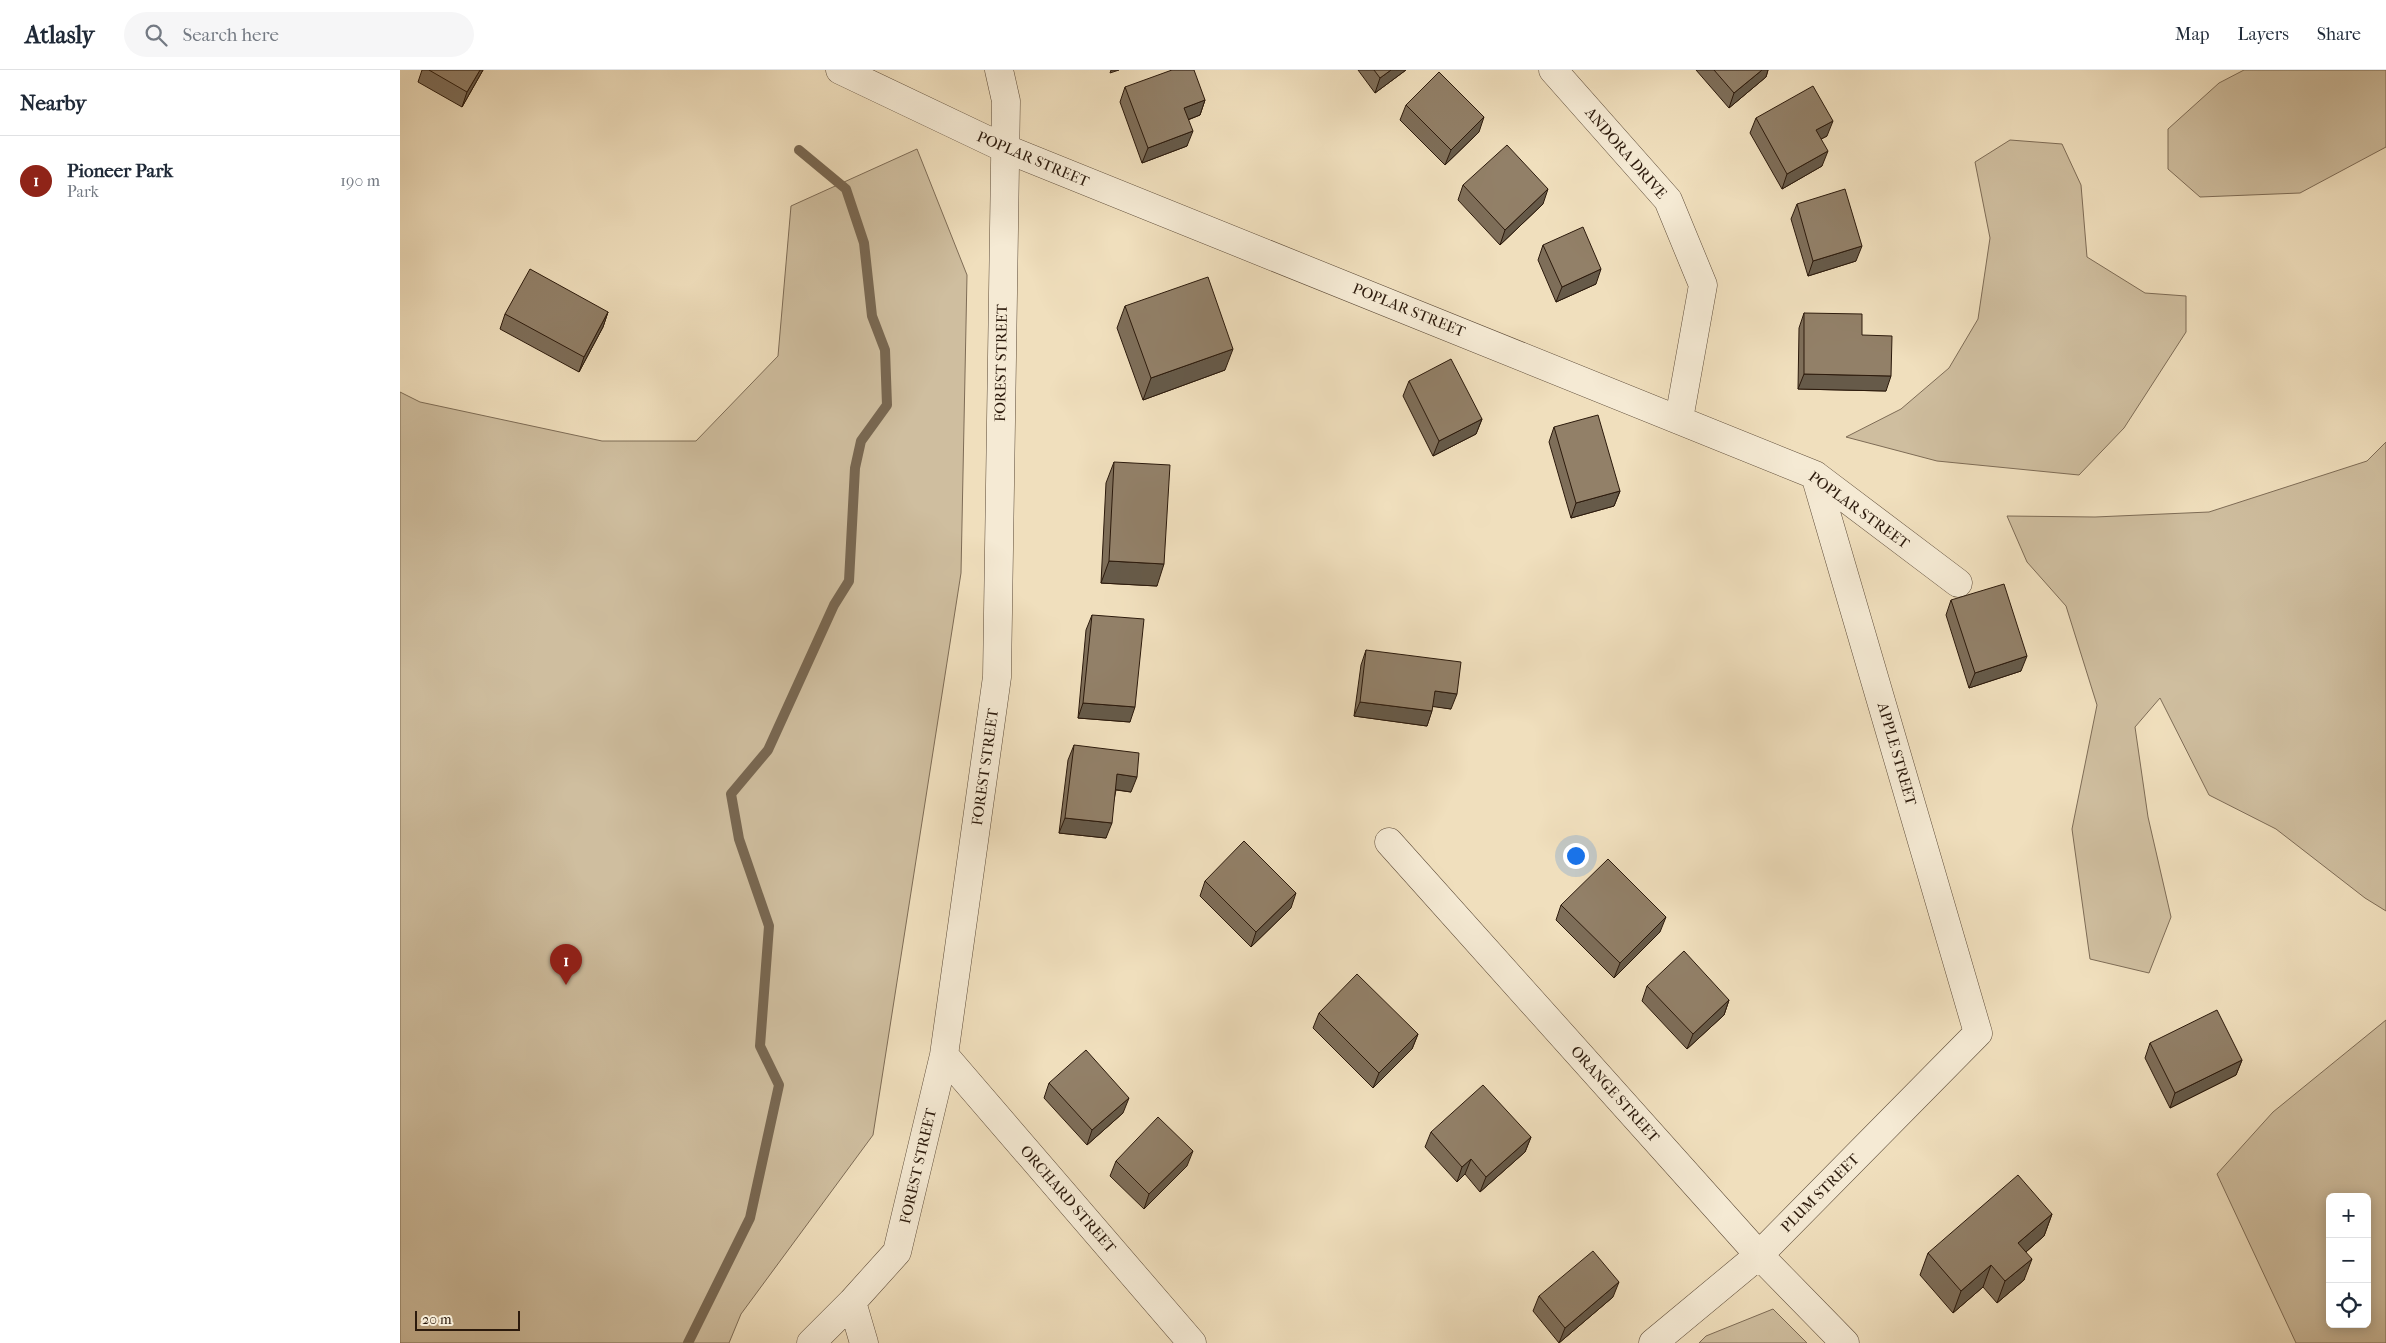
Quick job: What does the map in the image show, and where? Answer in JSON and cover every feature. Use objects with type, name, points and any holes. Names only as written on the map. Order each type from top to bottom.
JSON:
[{"type":"street","name":"POPLAR STREET","points":[[840,70],[1004,148],[1815,475],[1958,583]]},
{"type":"street","name":"FOREST STREET","points":[[811,1343],[852,1302],[897,1252],[944,1055],[997,677],[1006,101],[999,70]]},
{"type":"street","name":"ANDORA DRIVE","points":[[1553,70],[1668,200],[1703,285],[1679,419]]},
{"type":"street","name":"APPLE STREET","points":[[1815,475],[1978,1033]]},
{"type":"street","name":"ORANGE STREET","points":[[1389,842],[1759,1255],[1845,1343]]},
{"type":"street","name":"PLUM STREET","points":[[1653,1343],[1759,1255],[1978,1033]]},
{"type":"street","name":"ORCHARD STREET","points":[[944,1055],[1192,1343]]},
{"type":"street","points":[[852,1302],[864,1343]]},
{"type":"shaded area","points":[[2244,70],[2386,70],[2386,147],[2300,193],[2200,197],[2168,169],[2168,129],[2219,83]]},
{"type":"shaded area","points":[[2010,140],[2062,144],[2081,185],[2087,257],[2145,293],[2186,296],[2186,332],[2124,428],[2079,475],[1937,461],[1846,437],[1901,409],[1949,368],[1978,319],[1990,238],[1975,162]]},
{"type":"shaded area","points":[[917,149],[967,275],[961,573],[873,1135],[741,1314],[729,1343],[400,1343],[400,392],[420,402],[602,441],[696,441],[778,356],[791,206]]},
{"type":"shaded area","points":[[2386,442],[2386,911],[2365,898],[2276,829],[2209,795],[2160,698],[2135,727],[2148,817],[2171,917],[2149,973],[2090,959],[2072,829],[2097,705],[2066,606],[2027,562],[2007,516],[2095,517],[2209,512],[2367,461]]},
{"type":"shaded area","points":[[2386,1020],[2386,1343],[2296,1343],[2217,1174],[2273,1112]]},
{"type":"shaded area","points":[[1773,1309],[1807,1343],[1699,1343],[1706,1336]]},
{"type":"building","points":[[429,70],[480,70],[467,92]]},
{"type":"building","points":[[1172,70],[1194,70],[1205,100],[1184,108],[1193,131],[1148,148],[1125,87]]},
{"type":"building","points":[[1374,70],[1391,70],[1380,78]]},
{"type":"building","points":[[1714,70],[1762,70],[1734,93]]},
{"type":"building","points":[[1439,72],[1484,117],[1451,150],[1406,105]]},
{"type":"building","points":[[1813,86],[1833,121],[1816,130],[1828,151],[1787,174],[1756,118]]},
{"type":"building","points":[[1507,145],[1548,189],[1505,230],[1463,185]]},
{"type":"building","points":[[1845,189],[1862,246],[1813,261],[1797,204]]},
{"type":"building","points":[[1583,227],[1601,269],[1562,287],[1543,245]]},
{"type":"building","points":[[530,269],[608,312],[584,357],[505,314]]},
{"type":"building","points":[[1208,277],[1233,349],[1151,378],[1125,306]]},
{"type":"building","points":[[1804,313],[1862,314],[1862,335],[1892,336],[1891,376],[1804,374]]},
{"type":"building","points":[[1451,359],[1482,419],[1439,441],[1409,381]]},
{"type":"building","points":[[1598,415],[1620,491],[1576,503],[1554,427]]},
{"type":"building","points":[[1114,462],[1170,465],[1164,564],[1109,561]]},
{"type":"building","points":[[2004,584],[2027,656],[1975,673],[1951,600]]},
{"type":"building","points":[[1092,615],[1144,619],[1135,707],[1083,703]]},
{"type":"building","points":[[1366,650],[1461,662],[1457,694],[1435,691],[1432,711],[1360,702]]},
{"type":"building","points":[[1074,745],[1139,753],[1137,777],[1117,774],[1112,823],[1065,818]]},
{"type":"building","points":[[1244,841],[1296,893],[1256,932],[1205,881]]},
{"type":"building","points":[[1608,859],[1666,917],[1620,963],[1561,905]]},
{"type":"building","points":[[1684,951],[1729,1000],[1693,1034],[1647,986]]},
{"type":"building","points":[[1357,974],[1418,1034],[1379,1073],[1319,1013]]},
{"type":"building","points":[[2217,1010],[2242,1060],[2175,1093],[2150,1043]]},
{"type":"building","points":[[1086,1050],[1129,1098],[1092,1130],[1049,1083]]},
{"type":"building","points":[[1483,1085],[1531,1137],[1486,1177],[1471,1159],[1462,1167],[1431,1132]]},
{"type":"building","points":[[1158,1117],[1193,1151],[1149,1194],[1116,1161]]},
{"type":"building","points":[[2018,1175],[2052,1214],[2018,1243],[2032,1259],[2005,1281],[1991,1265],[1961,1291],[1928,1253]]},
{"type":"building","points":[[1593,1251],[1619,1282],[1565,1328],[1539,1296]]},
{"type":"waterway","points":[[688,1343],[750,1218],[779,1085],[760,1046],[769,926],[739,839],[731,794],[768,750],[834,605],[849,581],[855,468],[861,441],[887,405],[885,350],[872,316],[864,243],[846,189],[799,150]]},
{"type":"place","name":"Pioneer Park","points":[[566,985]]}]
